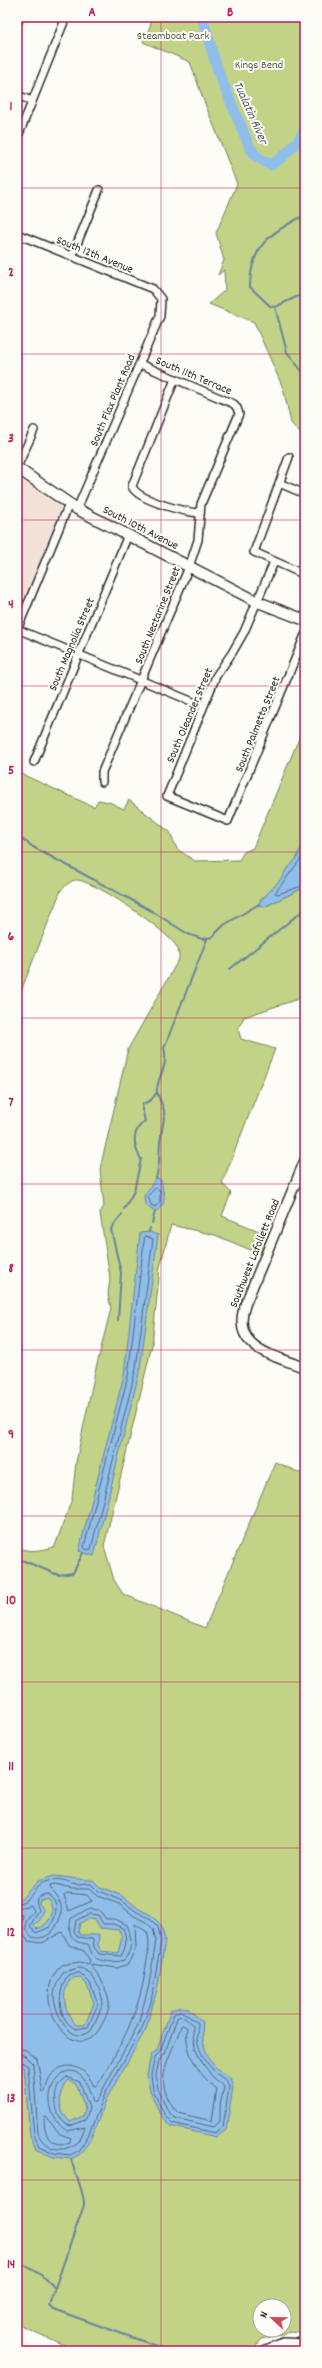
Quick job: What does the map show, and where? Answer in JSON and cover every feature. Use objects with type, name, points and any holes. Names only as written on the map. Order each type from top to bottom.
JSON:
[{"type":"main road","name":"South 10th Avenue","points":[[17,468],[73,506],[258,602],[305,620]]},
{"type":"street","points":[[17,24],[20,17]]},
{"type":"street","points":[[17,139],[66,17]]},
{"type":"street","points":[[17,95],[32,101]]},
{"type":"street","points":[[72,256],[99,190]]},
{"type":"street","name":"South 12th Avenue","points":[[17,234],[153,289],[161,298]]},
{"type":"street","name":"South Flax Plant Road","points":[[17,630],[73,506],[140,364],[160,316],[161,298]]},
{"type":"street","name":"South 11th Terrace","points":[[140,364],[233,404],[238,409]]},
{"type":"street","points":[[175,379],[132,481],[133,489],[176,510],[199,513]]},
{"type":"street","name":"South Nectarine Street","points":[[102,782],[102,772],[142,681],[189,567],[198,540],[199,513],[202,499],[238,416],[238,409]]},
{"type":"street","points":[[17,468],[34,430]]},
{"type":"street","points":[[289,457],[254,552],[305,575]]},
{"type":"street","points":[[279,483],[305,494]]},
{"type":"street","name":"South Magnolia Street","points":[[34,762],[128,535]]},
{"type":"street","name":"South Oleander Street","points":[[167,796],[216,676],[232,654],[258,602],[274,562]]},
{"type":"street","points":[[17,630],[203,706]]},
{"type":"street","name":"South Palmetto Street","points":[[167,796],[228,821],[305,635]]},
{"type":"street","name":"Southwest Lafollett Road","points":[[305,1160],[245,1305],[241,1321],[243,1334],[250,1343],[305,1368]]},
{"type":"street","points":[[264,2351],[283,2343],[305,2344]]},
{"type":"shaded area","points":[[17,477],[60,505],[61,509],[17,619]]},
{"type":"green space","name":"Kings Bend","points":[[146,17],[305,17],[305,439],[291,423],[283,388],[254,322],[209,304],[225,290],[224,270],[218,275],[224,260],[216,233],[237,184],[190,62],[143,42],[151,24]]},
{"type":"green space","points":[[305,724],[305,842],[284,876],[260,900],[264,907],[305,887],[305,1000],[301,998],[244,1017],[238,1029],[241,1039],[275,1049],[222,1183],[231,1193],[222,1216],[269,1235],[260,1254],[215,1235],[171,1225],[160,1267],[152,1345],[104,1546],[114,1580],[123,1594],[205,1628],[275,1462],[305,1475],[305,2334],[292,2332],[292,2298],[252,2298],[252,2338],[266,2338],[262,2339],[252,2351],[77,2351],[17,2324],[17,1548],[36,1550],[55,1546],[72,1499],[76,1462],[95,1372],[111,1308],[108,1295],[110,1278],[100,1213],[104,1206],[100,1169],[128,1049],[179,959],[179,951],[170,939],[160,930],[131,908],[88,883],[75,880],[61,890],[17,1001],[17,772],[94,807],[98,800],[109,802],[124,809],[129,800],[170,832],[177,849],[195,861],[239,860],[244,852],[253,848]]},
{"type":"water","points":[[305,842],[305,887],[264,907],[257,905],[281,879],[286,870],[297,858],[299,851]]},
{"type":"water","points":[[156,1178],[161,1180],[164,1202],[155,1212],[145,1205],[144,1196]]},
{"type":"water","points":[[149,1232],[158,1235],[140,1369],[94,1556],[79,1551],[124,1375],[140,1233]]},
{"type":"water","points":[[54,1876],[93,1880],[100,1887],[123,1896],[139,1909],[151,1915],[161,1925],[165,1940],[158,1986],[146,2029],[108,2096],[91,2138],[80,2154],[71,2159],[53,2157],[35,2149],[30,2136],[24,2067],[17,2062],[17,1899],[22,1898],[38,1881]],"holes":[[[47,1898],[52,1907],[52,1912],[49,1920],[37,1929],[34,1926],[40,1920],[44,1910],[39,1903],[40,1900]],[[90,1918],[95,1919],[100,1928],[119,1930],[122,1937],[118,1953],[101,1951],[98,1945],[99,1935],[80,1935],[78,1931],[80,1923]],[[80,1977],[87,1985],[94,2003],[85,2025],[76,2025],[66,2008],[65,1990],[71,1978]],[[69,2080],[77,2085],[85,2109],[83,2116],[70,2122],[63,2112],[60,2101],[60,2096]]]},
{"type":"water","points":[[181,2007],[187,2008],[203,2022],[202,2030],[204,2046],[207,2054],[216,2068],[230,2077],[233,2087],[226,2130],[216,2137],[170,2126],[161,2116],[150,2091],[147,2075],[151,2055],[157,2050],[171,2010]]},
{"type":"waterway","name":"Tualatin River","points":[[202,17],[218,71],[250,148],[257,157],[271,165],[290,150],[305,130]]},
{"type":"waterway","points":[[305,215],[273,234],[258,251],[251,273],[250,287],[270,306],[275,307],[305,293]]},
{"type":"waterway","points":[[275,307],[287,352],[305,375]]},
{"type":"waterway","points":[[17,835],[33,847],[150,910],[188,934],[202,939],[212,937],[224,925],[259,904]]},
{"type":"waterway","points":[[230,969],[305,909]]},
{"type":"waterway","points":[[156,1178],[159,1165],[160,1142],[164,1115],[157,1090],[165,1060],[164,1048],[207,939]]},
{"type":"waterway","points":[[124,1209],[134,1191],[141,1159],[136,1149],[135,1134],[140,1125],[145,1121],[142,1109],[143,1104],[151,1100],[157,1092]]},
{"type":"waterway","points":[[152,1223],[155,1212]]},
{"type":"waterway","points":[[118,1320],[121,1273],[111,1229],[122,1214]]},
{"type":"waterway","points":[[149,1232],[150,1228]]},
{"type":"waterway","points":[[17,1558],[58,1575],[73,1573],[83,1553]]},
{"type":"waterway","points":[[71,2159],[83,2195],[84,2205],[49,2305],[53,2309],[170,2351]]},
{"type":"waterway","points":[[17,2261],[42,2275],[54,2287]]},
{"type":"park label","name":"Steamboat Park","points":[[173,35]]}]
